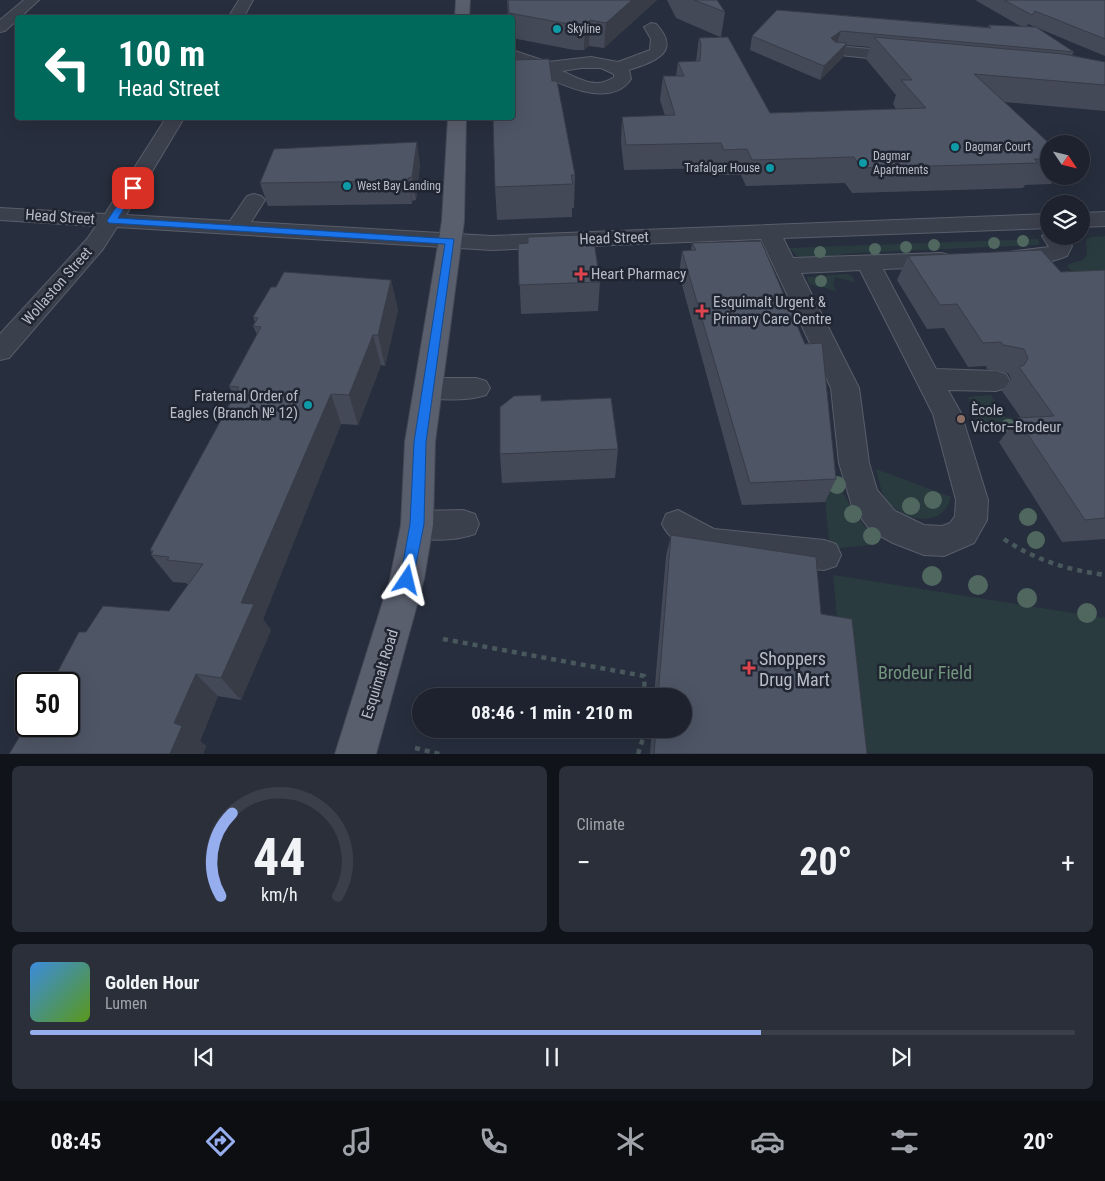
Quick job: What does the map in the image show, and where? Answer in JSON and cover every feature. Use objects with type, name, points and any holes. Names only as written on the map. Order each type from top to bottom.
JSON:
[{"type":"main road","points":[[462,15],[463,0]]},
{"type":"main road","name":"Esquimalt Road","points":[[356,754],[407,580],[417,524],[420,442],[450,241],[456,120]]},
{"type":"street","points":[[0,28],[32,0]]},
{"type":"street","points":[[238,15],[246,0]]},
{"type":"street","points":[[617,68],[642,60],[656,53],[660,43],[656,32],[651,27]]},
{"type":"street","points":[[837,51],[918,58]]},
{"type":"street","points":[[515,56],[582,86],[599,89],[615,86],[623,79],[622,72],[617,68],[599,62],[583,62],[558,69],[537,66]]},
{"type":"street","name":"Wollaston Street","points":[[0,351],[95,244],[112,221],[174,120]]},
{"type":"street","points":[[236,229],[254,200]]},
{"type":"street","name":"Head Street","points":[[0,214],[450,241],[628,248],[769,232],[1040,227]]},
{"type":"street","points":[[1090,220],[1105,219]]},
{"type":"street","points":[[769,232],[845,388],[854,463],[863,496],[883,521],[905,534],[924,540],[944,541],[962,533],[971,520],[972,500],[947,414],[868,263]]},
{"type":"street","points":[[989,258],[1046,256],[1060,251],[1060,245]]},
{"type":"street","points":[[786,266],[961,260]]},
{"type":"street","points":[[927,379],[996,381]]},
{"type":"street","points":[[428,388],[476,388]]},
{"type":"street","points":[[417,524],[463,524]]},
{"type":"street","points":[[678,524],[708,542],[824,555]]},
{"type":"path","points":[[1004,539],[1018,549],[1042,561],[1075,571],[1105,575]]},
{"type":"path","points":[[443,639],[644,676],[645,688]]},
{"type":"path","points":[[638,754],[643,738]]},
{"type":"path","points":[[415,748],[440,754]]},
{"type":"green space","points":[[1105,236],[1105,293],[1073,273],[1067,266],[1083,260],[1087,255],[1086,245],[1090,245],[1090,237]]},
{"type":"green space","points":[[1038,239],[1040,244],[853,253],[808,259],[798,257],[789,248]]},
{"type":"green space","points":[[848,274],[853,277],[855,282],[835,277],[833,285],[836,291],[809,284],[807,277]]},
{"type":"green space","points":[[991,395],[1005,417],[1013,418],[1025,437],[980,432],[968,397]]},
{"type":"green space","points":[[876,469],[951,497],[947,507],[940,514],[931,518],[921,519],[901,513],[884,496]]},
{"type":"green space","points":[[822,470],[843,493],[863,525],[877,536],[870,545],[830,549]]},
{"type":"green space","name":"Brodeur Field","points":[[833,575],[1105,618],[1105,753],[850,753]]},
{"type":"building","points":[[508,0],[632,0],[606,23],[590,20],[585,25],[574,25],[509,13]]},
{"type":"building","points":[[694,0],[717,0],[725,12]]},
{"type":"building","points":[[1004,0],[1105,0],[1105,39],[1035,11],[1032,15]]},
{"type":"building","points":[[777,10],[991,28],[989,25],[1036,27],[1074,52],[841,31],[831,38],[835,42],[847,43],[824,66],[752,36]]},
{"type":"building","points":[[728,37],[770,113],[926,108],[901,80],[912,80],[874,37],[1063,54],[1105,62],[1105,85],[974,74],[1040,135],[1040,159],[1034,159],[1038,163],[861,168],[854,157],[752,160],[747,149],[724,150],[721,143],[626,145],[622,117],[675,115],[663,76],[684,76],[678,62],[700,61],[701,43],[699,38]]},
{"type":"building","points":[[549,59],[552,81],[557,81],[575,175],[571,175],[573,184],[495,187],[493,120],[515,120],[515,60]]},
{"type":"building","points":[[417,142],[412,177],[408,178],[408,181],[260,183],[274,149]]},
{"type":"building","points":[[583,235],[584,242],[594,241],[600,282],[519,285],[518,244],[528,243],[528,237]]},
{"type":"building","points":[[761,241],[805,344],[822,343],[836,479],[750,483],[682,251],[696,250],[692,243]]},
{"type":"building","points":[[1041,250],[1061,272],[1105,270],[1105,518],[1085,520],[1017,418],[1054,416],[1019,367],[1024,365],[1028,358],[1024,349],[1003,345],[1001,342],[983,343],[957,304],[940,305],[908,256]]},
{"type":"building","points":[[284,272],[391,280],[378,335],[373,335],[349,395],[331,394],[241,603],[254,604],[221,678],[196,674],[174,723],[182,726],[170,754],[9,754],[19,737],[80,737],[80,672],[57,672],[79,632],[86,632],[103,606],[169,611],[203,564],[167,560],[169,557],[151,555],[153,551],[150,550],[239,387],[229,386],[261,327],[253,326],[258,318],[253,317],[271,287],[276,287]]},
{"type":"building","points":[[541,395],[541,401],[611,398],[618,449],[500,454],[500,407],[514,396]]},
{"type":"building","name":"Shoppers Drug Mart","points":[[671,535],[816,557],[821,614],[852,619],[867,754],[654,754],[655,738],[692,738],[692,688],[659,688]]},
{"type":"place","name":"Skyline","points":[[557,29]]},
{"type":"place","name":"Dagmar Court","points":[[955,147]]},
{"type":"place","name":"Dagmar Apartments","points":[[863,163]]},
{"type":"place","name":"Trafalgar House","points":[[770,168]]},
{"type":"place","name":"West Bay Landing","points":[[347,186]]},
{"type":"place","name":"Heart Pharmacy","points":[[581,274]]},
{"type":"place","name":"Esquimalt Urgent & Primary Care Centre","points":[[702,311]]},
{"type":"place","name":"Fraternal Order of Eagles (Branch № 12)","points":[[308,405]]},
{"type":"place","name":"Ècole Victor–Brodeur","points":[[961,419]]},
{"type":"place","name":"Shoppers Drug Mart","points":[[749,668]]},
{"type":"route","points":[[133,188],[112,221],[450,241],[420,442],[417,524],[407,580]]}]
